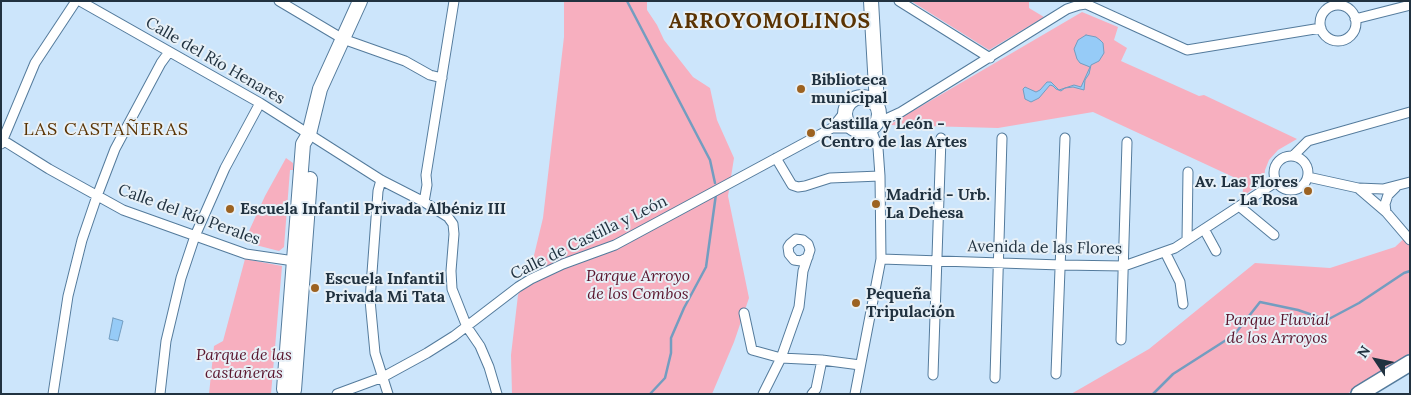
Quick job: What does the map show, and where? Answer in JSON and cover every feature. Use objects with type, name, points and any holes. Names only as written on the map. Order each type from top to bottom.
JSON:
[{"type":"main road","points":[[1359,394],[1410,363]]},
{"type":"street","points":[[2,141],[36,62],[76,1]]},
{"type":"street","name":"Calle del Río Henares","points":[[80,1],[260,103],[381,180],[424,202],[448,217],[454,234],[451,271],[452,290],[467,327]]},
{"type":"street","points":[[279,1],[343,40],[405,61],[430,75],[442,78]]},
{"type":"street","points":[[288,392],[294,261],[303,144],[309,134],[320,89],[360,1]]},
{"type":"street","points":[[424,202],[427,185],[426,175],[454,1]]},
{"type":"street","points":[[855,394],[881,259],[880,176],[874,126],[879,118],[871,1]]},
{"type":"street","points":[[899,1],[990,58]]},
{"type":"street","points":[[875,72],[868,90],[861,97],[850,102],[844,112],[845,120],[851,128],[858,132],[901,112],[1067,9],[1086,3],[1187,50],[1321,28]]},
{"type":"street","points":[[1334,5],[1346,7],[1355,19],[1353,33],[1343,40],[1328,38],[1321,28],[1320,18],[1322,14],[1334,5]]},
{"type":"street","points":[[1355,19],[1410,5]]},
{"type":"street","points":[[53,394],[68,296],[82,240],[115,149],[169,52]]},
{"type":"street","points":[[861,97],[867,98],[877,107],[889,112],[901,112]]},
{"type":"street","points":[[160,394],[166,341],[181,278],[195,236],[225,168],[260,103]]},
{"type":"street","name":"Calle de Castilla y León","points":[[337,394],[383,376],[427,353],[467,327],[531,279],[563,264],[616,245],[832,128],[844,112]]},
{"type":"street","points":[[1293,156],[1304,162],[1307,166],[1308,177],[1301,187],[1295,190],[1283,188],[1276,182],[1275,167],[1281,159],[1293,156],[1308,141],[1410,112]]},
{"type":"street","name":"Calle de Castilla y León","points":[[832,128],[851,128]]},
{"type":"street","points":[[288,392],[312,147],[309,134]]},
{"type":"street","points":[[933,375],[941,138]]},
{"type":"street","points":[[995,378],[1002,138]]},
{"type":"street","points":[[1056,374],[1064,138]]},
{"type":"street","name":"Calle del Río Perales","points":[[2,141],[123,210],[246,254],[294,261]]},
{"type":"street","points":[[1121,340],[1127,142]]},
{"type":"street","points":[[776,158],[792,185],[805,186],[830,178],[880,176]]},
{"type":"street","points":[[1187,240],[1188,172]]},
{"type":"street","points":[[1308,177],[1358,188],[1383,189],[1410,182]]},
{"type":"street","points":[[381,180],[378,191],[370,300],[375,353],[388,394]]},
{"type":"street","name":"Avenida de las Flores","points":[[881,259],[1124,266],[1165,252],[1187,240],[1276,182]]},
{"type":"street","points":[[1386,212],[1385,204],[1388,194],[1398,185]]},
{"type":"street","points":[[1358,188],[1386,212],[1410,240]]},
{"type":"street","points":[[1238,206],[1260,226],[1274,235]]},
{"type":"street","points":[[1204,229],[1216,250]]},
{"type":"street","points":[[764,394],[781,358],[799,307],[802,280],[810,250],[808,244],[800,239],[793,241],[788,247],[789,254],[802,280]]},
{"type":"street","points":[[1165,252],[1180,282],[1182,304]]},
{"type":"street","points":[[791,258],[801,261],[808,257]]},
{"type":"street","points":[[744,314],[752,350],[781,358],[822,360],[860,365]]},
{"type":"street","points":[[467,327],[480,346],[497,394]]},
{"type":"street","points":[[812,394],[816,389],[822,360]]},
{"type":"green space","name":"Parque Arroyo de los Combos","points":[[564,1],[647,1],[647,10],[664,40],[693,77],[710,88],[717,120],[734,158],[728,196],[749,298],[734,342],[712,394],[512,394],[511,355],[518,295],[530,272],[543,218],[564,37]]},
{"type":"green space","points":[[911,1],[1029,1],[1029,8],[1044,17],[989,50]]},
{"type":"green space","points":[[1082,12],[1118,27],[1114,40],[1127,48],[1121,61],[1199,96],[1204,95],[1297,139],[1278,150],[1269,160],[1265,170],[1264,181],[1242,197],[1244,182],[1093,112],[998,128],[889,125]]},
{"type":"green space","points":[[286,158],[293,163],[293,170],[290,170],[284,247],[279,251],[244,242],[265,196]]},
{"type":"green space","name":"Parque Fluvial de los Arroyos","points":[[1410,233],[1410,353],[1347,394],[1071,394],[1149,349],[1255,263],[1330,268],[1395,247]]},
{"type":"green space","name":"Parque de las castañeras","points":[[245,259],[282,266],[271,394],[209,394],[214,346],[223,341]]},
{"type":"water","points":[[1086,35],[1096,37],[1103,43],[1104,53],[1099,61],[1091,65],[1085,80],[1084,90],[1073,87],[1065,88],[1074,85],[1081,87],[1090,67],[1080,63],[1077,59],[1074,49],[1078,40]]},
{"type":"water","points":[[1047,82],[1051,82],[1059,90],[1065,88],[1061,91],[1056,89],[1050,85],[1039,98],[1031,102],[1025,99],[1023,89],[1025,87],[1036,92]]},
{"type":"water","points":[[113,318],[123,321],[118,341],[109,339]]},
{"type":"waterway","points":[[627,1],[710,160],[715,183]]},
{"type":"waterway","points":[[650,394],[665,378],[671,353],[671,338],[684,308],[706,267],[716,194]]},
{"type":"waterway","points":[[1153,394],[1173,374],[1234,335],[1260,302],[1298,310],[1327,320],[1359,303],[1410,271]]},
{"type":"place","name":"Biblioteca municipal","points":[[801,89]]},
{"type":"place","name":"Castilla y León - Centro de las Artes","points":[[811,133]]},
{"type":"place","name":"Av. Las Flores - La Rosa","points":[[1308,191]]},
{"type":"place","name":"Madrid - Urb. La Dehesa","points":[[876,204]]},
{"type":"place","name":"Escuela Infantil Privada Albéniz III","points":[[230,209]]},
{"type":"place","name":"Escuela Infantil Privada Mi Tata","points":[[315,288]]},
{"type":"place","name":"Pequeña Tripulación","points":[[856,303]]},
{"type":"district","name":"ARROYOMOLINOS","points":[[770,22]]},
{"type":"district","name":"LAS CASTAÑERAS","points":[[106,130]]}]
